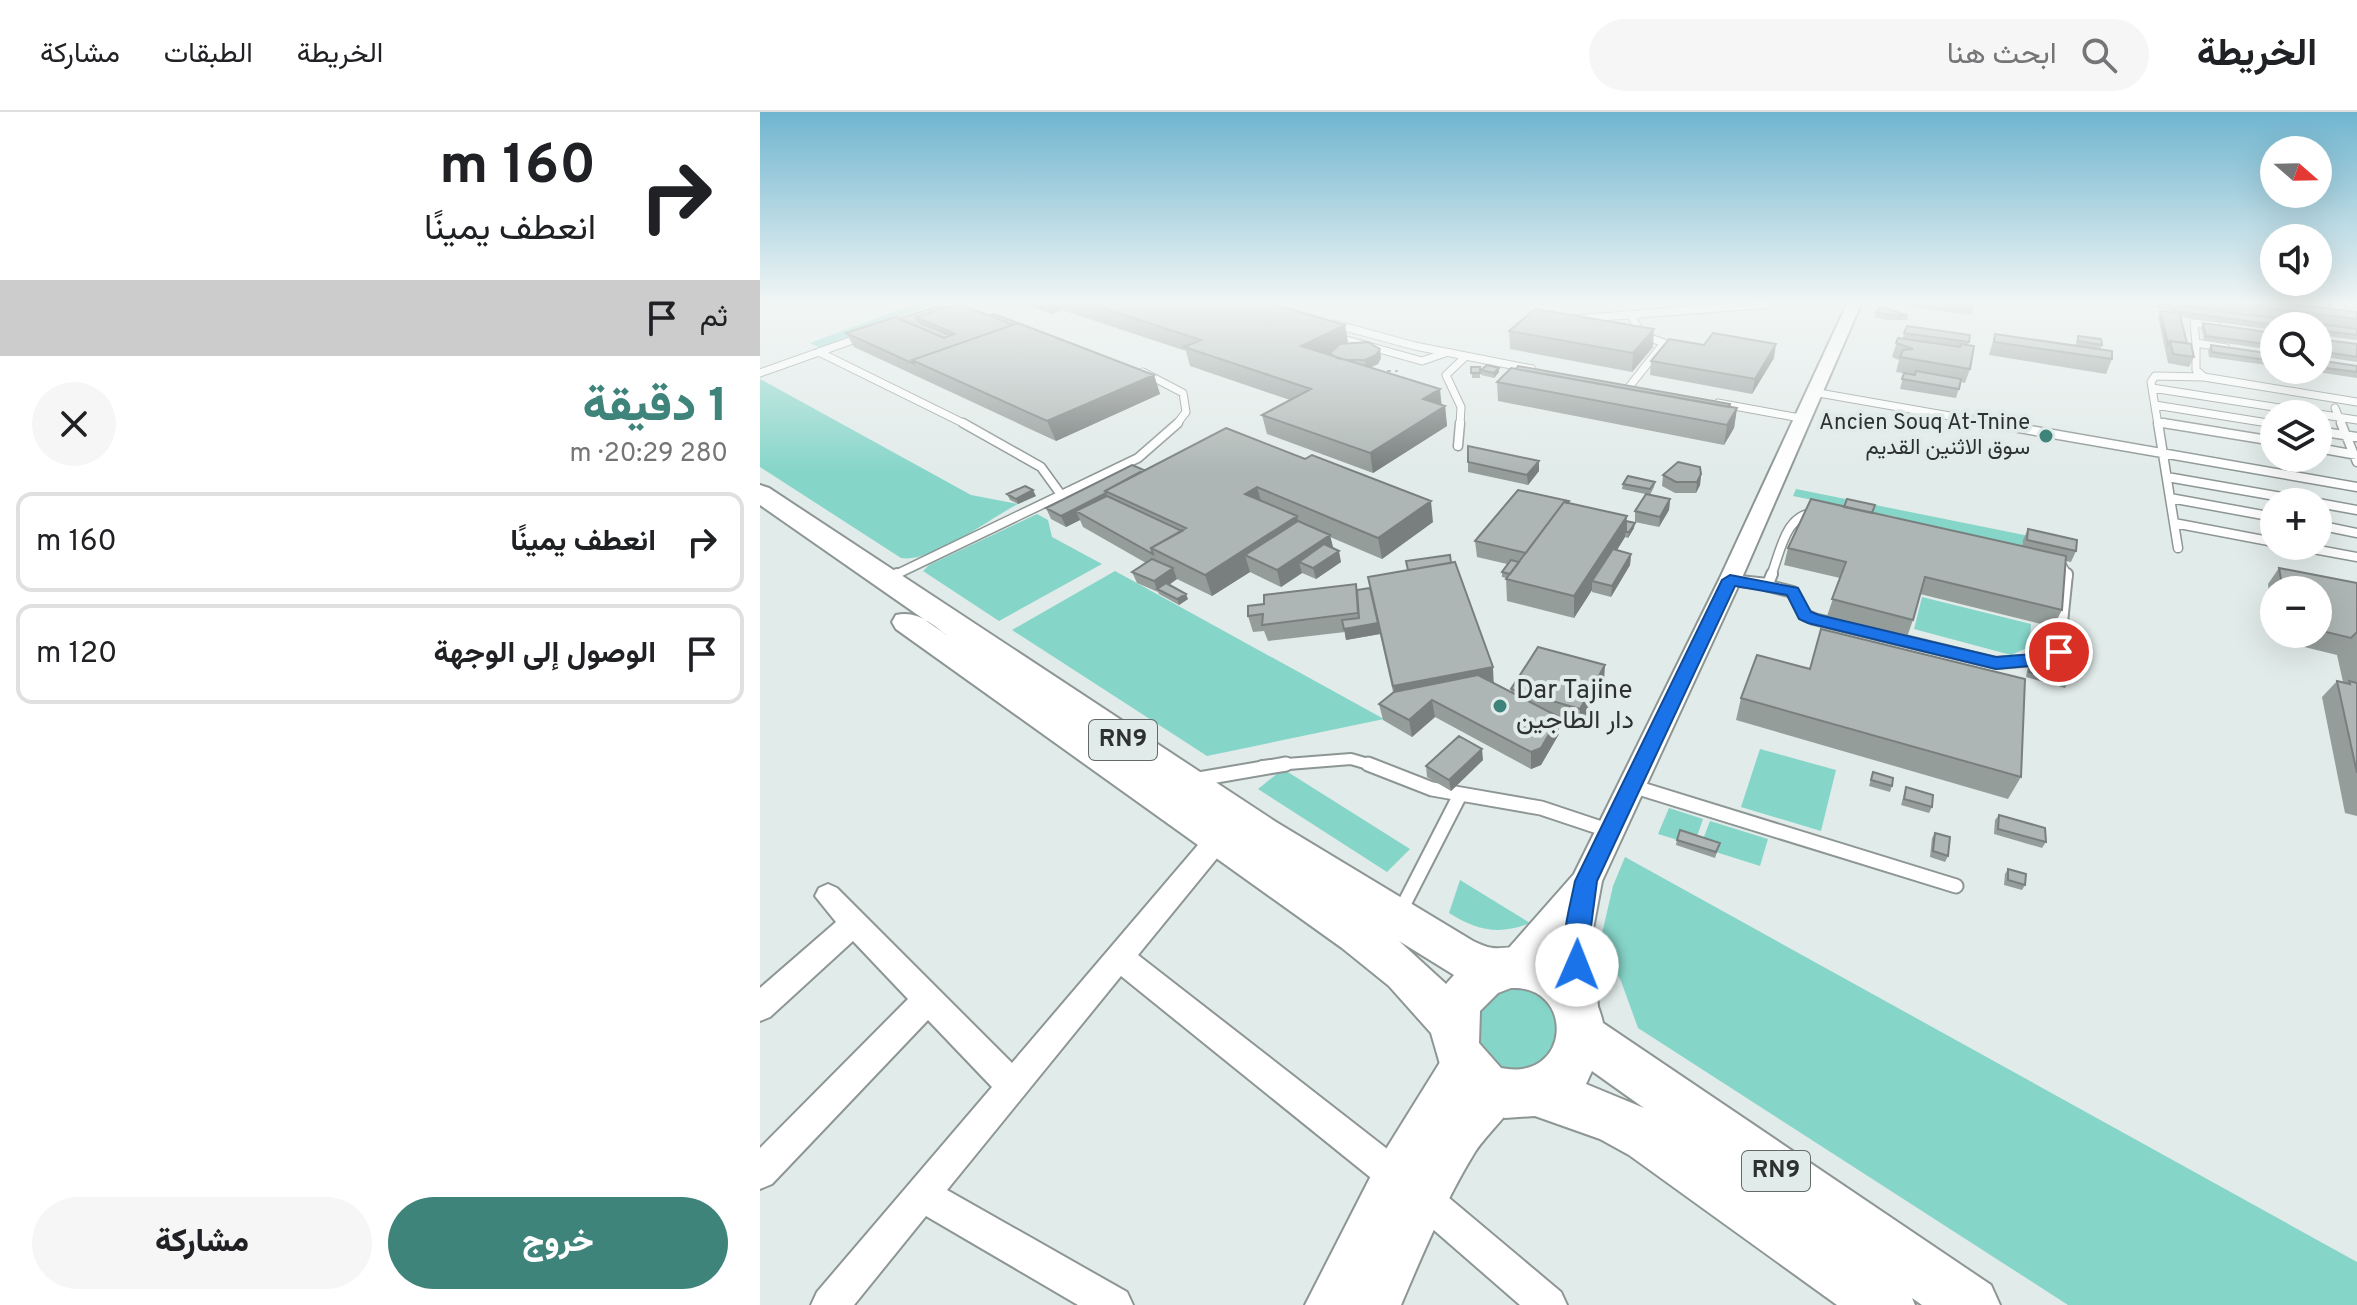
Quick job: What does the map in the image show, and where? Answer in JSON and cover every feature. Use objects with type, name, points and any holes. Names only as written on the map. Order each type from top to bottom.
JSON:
[{"type":"main road","name":"RN9","points":[[760,493],[1186,781],[1458,955],[1504,971],[1532,969],[1558,982],[1577,1004],[1582,1030],[1971,1305]]},
{"type":"main road","name":"RN9","points":[[760,518],[1357,934],[1405,972],[1487,1068],[1612,1118],[1647,1137],[1886,1305]]},
{"type":"main road","points":[[1330,1305],[1409,1188],[1477,1110],[1487,1068],[1461,1003],[1475,985],[1504,971]]},
{"type":"main road","points":[[1487,1068],[1552,1083],[1567,1070],[1582,1030]]},
{"type":"main road","points":[[1375,1305],[1409,1188]]},
{"type":"street","points":[[1504,971],[1586,881],[1730,580],[1828,360]]},
{"type":"street","points":[[830,1305],[1218,839]]},
{"type":"street","points":[[1582,1030],[1577,929],[1586,881]]},
{"type":"street","points":[[828,896],[1012,1085]]},
{"type":"street","points":[[760,1007],[854,923]]},
{"type":"street","points":[[1119,957],[1409,1188],[1548,1305]]},
{"type":"street","points":[[760,1172],[928,999]]},
{"type":"street","points":[[922,1195],[1094,1300]]},
{"type":"lane","points":[[760,373],[797,360]]},
{"type":"lane","points":[[835,360],[1006,444],[1041,467],[1062,496]]},
{"type":"lane","points":[[1458,446],[1461,407],[1446,375],[1462,360]]},
{"type":"lane","points":[[1480,360],[1538,370]]},
{"type":"lane","points":[[1629,387],[1651,360]]},
{"type":"lane","points":[[2196,360],[2196,370],[2204,377]]},
{"type":"lane","points":[[885,579],[1138,458],[1170,433],[1186,412],[1183,393],[1163,380],[1135,369]]},
{"type":"lane","points":[[2178,548],[2151,382],[2155,376],[2204,377],[2357,402]]},
{"type":"lane","points":[[1614,384],[1643,389]]},
{"type":"lane","points":[[2152,388],[2336,413],[2357,420]]},
{"type":"lane","points":[[1813,392],[2357,487]]},
{"type":"lane","points":[[1714,402],[1800,418]]},
{"type":"lane","points":[[2155,405],[2260,422]]},
{"type":"lane","points":[[2336,413],[2356,457]]},
{"type":"lane","points":[[2158,422],[2260,439]]},
{"type":"lane","points":[[2332,433],[2357,437]]},
{"type":"lane","points":[[2332,451],[2356,457]]},
{"type":"lane","points":[[2167,477],[2260,493]]},
{"type":"lane","points":[[2170,498],[2260,514]]},
{"type":"lane","points":[[2332,506],[2357,510]]},
{"type":"lane","points":[[1765,585],[1794,518],[1809,512],[1830,515]]},
{"type":"lane","points":[[2174,523],[2260,539]]},
{"type":"lane","points":[[2332,528],[2357,533]]},
{"type":"lane","points":[[2332,552],[2357,557]]},
{"type":"lane","points":[[1730,580],[1793,592],[1805,615],[1814,619],[1996,663],[2017,662],[2052,659],[2059,652],[2068,576],[2062,566],[2037,561]]},
{"type":"lane","points":[[1186,781],[1265,765],[1351,759],[1384,768],[1432,789],[1541,808],[1611,831]]},
{"type":"lane","points":[[1632,786],[1956,886]]},
{"type":"lane","points":[[1399,916],[1460,795]]},
{"type":"green space","points":[[760,379],[971,495],[1018,504],[945,547],[914,558],[901,558],[760,467]]},
{"type":"green space","points":[[1796,489],[2044,539],[2023,541],[2022,546],[1988,538],[1986,545],[1894,524],[1896,517],[1793,496]]},
{"type":"green space","points":[[1037,514],[1048,520],[1052,537],[1102,564],[999,621],[923,571],[929,565]]},
{"type":"green space","points":[[1115,571],[1384,719],[1207,756],[1012,630]]},
{"type":"green space","points":[[1922,597],[2031,624],[2029,647],[2011,655],[1914,629]]},
{"type":"green space","points":[[1760,749],[1836,770],[1821,831],[1741,807]]},
{"type":"green space","points":[[1283,769],[1410,849],[1387,872],[1258,789]]},
{"type":"green space","points":[[1669,808],[1703,819],[1694,845],[1658,834]]},
{"type":"green space","points":[[1710,821],[1768,839],[1760,866],[1700,847]]},
{"type":"green space","points":[[1625,857],[2357,1262],[2357,1305],[2068,1305],[1638,1028],[1601,938],[1613,886]]},
{"type":"green space","points":[[1460,880],[1530,923],[1508,929],[1488,929],[1469,924],[1449,913]]},
{"type":"green space","points":[[1526,986],[1551,999],[1561,1014],[1556,1052],[1531,1071],[1500,1070],[1478,1050],[1480,1012],[1489,996],[1498,991]]},
{"type":"building","points":[[912,360],[1114,360],[1154,375],[1047,421]]},
{"type":"building","points":[[1222,360],[1345,360],[1440,389],[1423,399],[1445,406],[1370,453],[1262,415],[1311,389]]},
{"type":"building","points":[[1652,360],[1767,360],[1755,379]]},
{"type":"building","points":[[1916,360],[1972,360],[1970,369]]},
{"type":"building","points":[[2332,362],[2357,366],[2357,372],[2332,369]]},
{"type":"building","points":[[1487,365],[1499,368],[1494,373],[1481,370]]},
{"type":"building","points":[[1518,366],[1730,404],[1729,407],[1516,369]]},
{"type":"building","points":[[1471,367],[1480,367],[1480,373],[1471,373]]},
{"type":"building","points":[[1511,368],[1737,408],[1727,425],[1497,382]]},
{"type":"building","points":[[1916,371],[1961,379],[1959,389],[1902,379],[1904,373],[1915,375]]},
{"type":"building","points":[[1226,428],[1305,459],[1312,455],[1431,501],[1378,538],[1257,487],[1245,494],[1297,516],[1205,575],[1151,548],[1186,528],[1105,491]]},
{"type":"building","points":[[1468,446],[1539,461],[1527,475],[1468,462]]},
{"type":"building","points":[[1678,462],[1700,467],[1697,482],[1676,482],[1663,475]]},
{"type":"building","points":[[1132,465],[1144,470],[1061,516],[1046,508]]},
{"type":"building","points":[[1628,476],[1655,482],[1650,489],[1623,484]]},
{"type":"building","points":[[1025,486],[1033,490],[1016,499],[1007,494]]},
{"type":"building","points":[[1518,490],[1569,501],[1564,502],[1526,553],[1475,541]]},
{"type":"building","points":[[1646,494],[1670,499],[1660,517],[1635,511]]},
{"type":"building","points":[[1107,496],[1182,531],[1151,548],[1153,554],[1076,511]]},
{"type":"building","points":[[1811,499],[2066,556],[2062,610],[1925,577],[1913,620],[1832,599],[1846,562],[1788,548]]},
{"type":"building","points":[[1847,499],[1875,505],[1872,513],[1844,507]]},
{"type":"building","points":[[1564,502],[1627,516],[1574,596],[1506,579]]},
{"type":"building","points":[[1298,521],[1330,535],[1277,570],[1245,555]]},
{"type":"building","points":[[1626,521],[1635,523],[1629,532],[1626,532]]},
{"type":"building","points":[[2028,529],[2077,540],[2076,551],[2027,540]]},
{"type":"building","points":[[1324,544],[1339,551],[1313,568],[1299,562]]},
{"type":"building","points":[[1613,549],[1631,554],[1612,586],[1592,581]]},
{"type":"building","points":[[1450,555],[1451,563],[1408,570],[1406,561]]},
{"type":"building","points":[[1152,559],[1173,568],[1154,581],[1132,572]]},
{"type":"building","points":[[1511,560],[1519,562],[1510,574],[1502,572]]},
{"type":"building","points":[[1455,562],[1493,667],[1393,686],[1368,577]]},
{"type":"building","points":[[2279,568],[2321,576],[2280,576]]},
{"type":"building","points":[[2332,578],[2357,583],[2357,633],[2351,638],[2332,633]]},
{"type":"building","points":[[1166,583],[1186,594],[1177,599],[1157,589]]},
{"type":"building","points":[[1356,584],[1358,613],[1262,625],[1263,614],[1248,616],[1248,606],[1264,604],[1264,595]]},
{"type":"building","points":[[1370,588],[1378,623],[1344,629],[1342,620],[1359,618],[1357,590]]},
{"type":"building","points":[[1821,629],[2025,679],[2021,777],[1741,698],[1757,655],[1810,669]]},
{"type":"building","points":[[1538,647],[1605,665],[1580,709],[1511,689]]},
{"type":"building","points":[[2031,661],[2070,671],[2068,683],[2029,672]]},
{"type":"building","points":[[1478,675],[1559,717],[1541,748],[1531,752],[1432,700],[1409,720],[1379,704],[1394,692]]},
{"type":"building","points":[[2337,681],[2357,683],[2357,773]]},
{"type":"building","points":[[1459,736],[1482,749],[1449,780],[1426,766]]},
{"type":"building","points":[[1873,772],[1893,778],[1892,786],[1871,780]]},
{"type":"building","points":[[1906,787],[1933,795],[1932,807],[1904,799]]},
{"type":"building","points":[[1999,815],[2045,828],[2046,842],[1998,829]]},
{"type":"building","points":[[1680,830],[1720,843],[1716,852],[1677,840]]},
{"type":"building","points":[[1935,833],[1950,837],[1948,856],[1933,851]]},
{"type":"building","points":[[2008,869],[2026,874],[2025,885],[2008,880]]},
{"type":"place","name":"Ancien Souq At-Tnine سوق الاثنين القديم","points":[[2046,436]]},
{"type":"place","name":"Dar Tajine دار الطاجين","points":[[1500,706]]},
{"type":"route","points":[[1577,965],[1577,929],[1586,881],[1730,580],[1793,592],[1805,615],[1814,619],[1996,663],[2052,659],[2059,652]]}]
